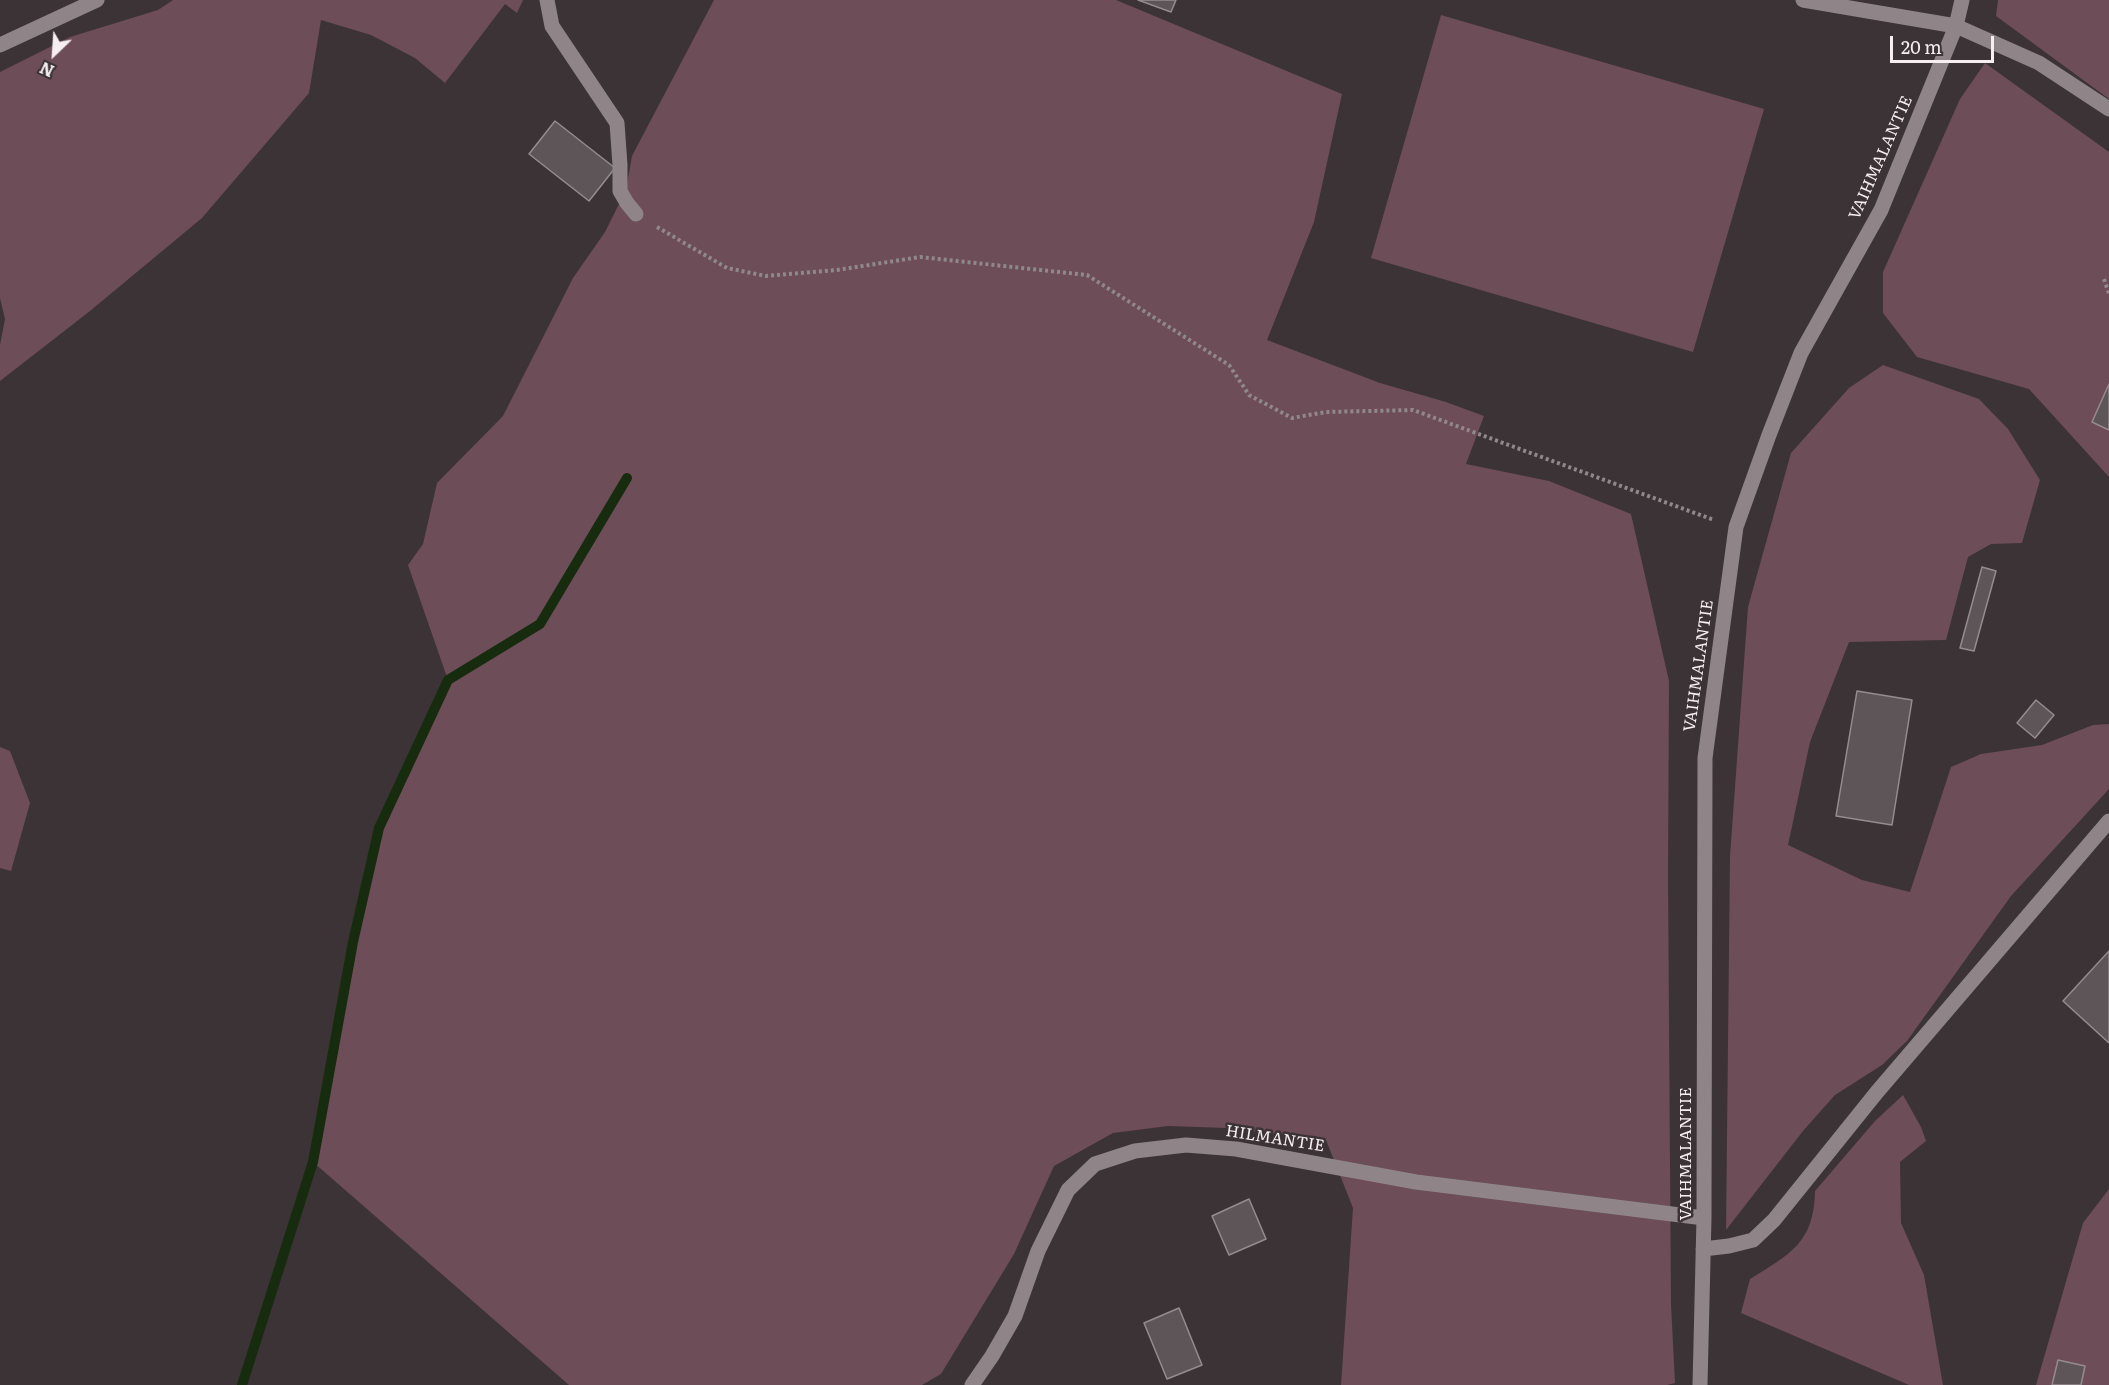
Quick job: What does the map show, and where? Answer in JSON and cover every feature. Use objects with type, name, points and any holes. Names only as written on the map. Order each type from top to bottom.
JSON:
[{"type":"street","points":[[0,45],[97,0]]},
{"type":"street","points":[[547,0],[552,26],[617,123],[620,191],[636,214]]},
{"type":"street","points":[[1803,0],[1956,26],[2039,63],[2109,109]]},
{"type":"street","name":"VAIHMALANTIE","points":[[1700,1385],[1704,1218],[1705,758],[1736,527],[1801,352],[1881,210],[1956,26],[1962,0]]},
{"type":"street","points":[[1703,1249],[1753,1240],[1774,1220],[1870,1100],[2109,821]]},
{"type":"street","name":"HILMANTIE","points":[[972,1385],[1015,1316],[1038,1251],[1068,1190],[1095,1164],[1136,1151],[1186,1145],[1236,1149],[1416,1182],[1704,1218]]},
{"type":"path","points":[[636,214],[727,268],[766,276],[837,270],[920,257],[1087,275],[1229,365],[1249,395],[1292,418],[1326,412],[1413,410],[1736,527]]},
{"type":"path","points":[[2104,279],[2109,294]]},
{"type":"shaded area","points":[[173,0],[523,0],[517,13],[505,4],[445,83],[415,58],[371,35],[321,20],[309,93],[202,218],[90,311],[0,381],[0,345],[5,319],[0,298],[0,72],[70,37],[158,10]]},
{"type":"shaded area","points":[[714,0],[1116,0],[1342,94],[1314,222],[1267,340],[1380,383],[1446,402],[1484,416],[1466,464],[1549,481],[1631,514],[1669,681],[1671,1304],[1675,1383],[1667,1385],[1341,1385],[1353,1208],[1326,1140],[1227,1128],[1168,1126],[1113,1133],[1054,1166],[1014,1254],[941,1374],[922,1385],[569,1385],[313,1162],[353,942],[379,828],[448,680],[408,565],[423,544],[437,483],[503,416],[573,278],[605,232],[626,190],[632,156]]},
{"type":"shaded area","points":[[1998,0],[2109,0],[2109,99],[1996,16]]},
{"type":"shaded area","points":[[1441,15],[1764,109],[1693,352],[1371,258]]},
{"type":"shaded area","points":[[1985,63],[2109,152],[2109,477],[2029,389],[1917,357],[1883,313],[1883,272],[1960,99]]},
{"type":"shaded area","points":[[1883,365],[1979,399],[2008,429],[2040,480],[2022,543],[1991,544],[1968,557],[1946,640],[1849,642],[1810,742],[1788,845],[1862,880],[1910,892],[1951,767],[1981,754],[2042,745],[2093,725],[2109,724],[2109,789],[2011,896],[1907,1041],[1882,1065],[1835,1095],[1803,1131],[1726,1230],[1730,856],[1748,607],[1791,453],[1849,388]]},
{"type":"shaded area","points":[[0,747],[10,751],[30,803],[11,871],[0,868]]},
{"type":"shaded area","points":[[1903,1095],[1926,1141],[1900,1162],[1901,1223],[1924,1275],[1943,1385],[1909,1385],[1741,1313],[1750,1279],[1788,1254],[1805,1235],[1814,1209],[1815,1191],[1875,1121]]},
{"type":"shaded area","points":[[2109,1189],[2109,1385],[2036,1385],[2083,1223]]},
{"type":"building","points":[[1138,0],[1176,0],[1171,12]]},
{"type":"building","points":[[555,121],[615,168],[589,201],[529,154]]},
{"type":"building","points":[[2109,384],[2109,430],[2092,422]]},
{"type":"building","points":[[1982,567],[1996,571],[1974,651],[1960,648]]},
{"type":"building","points":[[1857,691],[1912,700],[1892,825],[1836,816]]},
{"type":"building","points":[[2036,700],[2054,715],[2035,738],[2017,723]]},
{"type":"building","points":[[2109,951],[2109,1043],[2063,1001]]},
{"type":"building","points":[[1249,1199],[1266,1239],[1229,1255],[1212,1216]]},
{"type":"building","points":[[1179,1308],[1202,1365],[1167,1379],[1144,1323]]},
{"type":"building","points":[[2058,1360],[2085,1366],[2081,1385],[2052,1385]]},
{"type":"waterway","points":[[242,1385],[313,1162],[353,942],[379,828],[448,680],[540,624],[627,478]]}]
